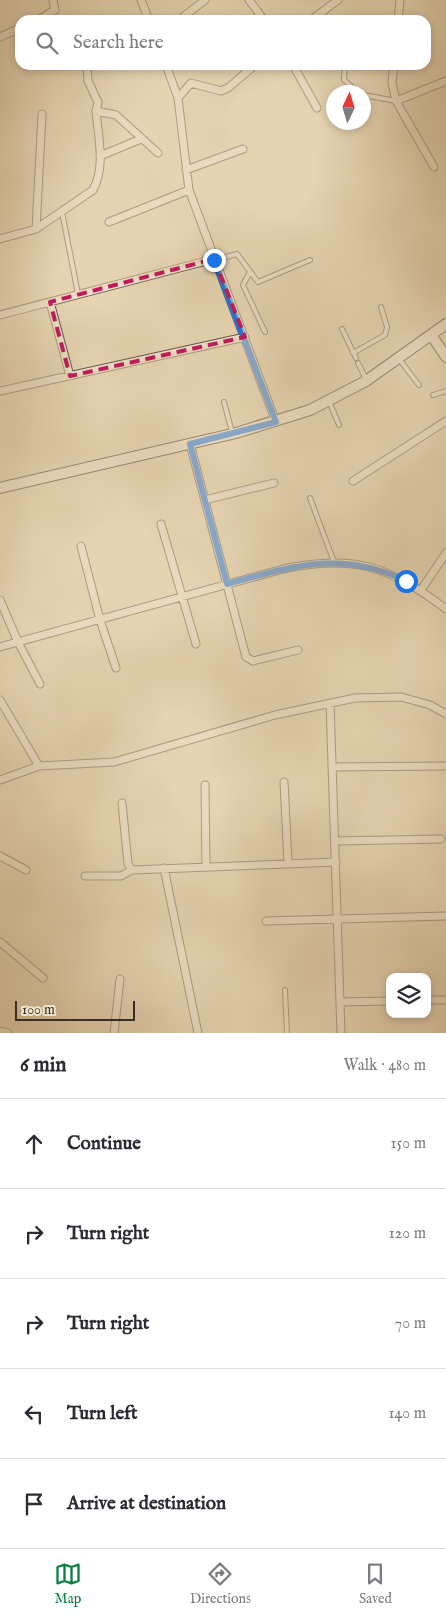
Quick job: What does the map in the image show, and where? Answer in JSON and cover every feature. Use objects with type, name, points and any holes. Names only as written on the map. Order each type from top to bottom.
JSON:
[{"type":"main road","points":[[0,488],[276,422],[329,401],[366,381],[432,336],[446,324]]},
{"type":"main road","points":[[432,336],[446,357]]},
{"type":"street","points":[[49,15],[53,13],[56,6],[53,0]]},
{"type":"street","points":[[141,0],[147,15]]},
{"type":"street","points":[[186,15],[205,0]]},
{"type":"street","points":[[249,0],[260,15]]},
{"type":"street","points":[[318,15],[338,0]]},
{"type":"street","points":[[398,15],[400,0]]},
{"type":"street","points":[[0,37],[15,30]]},
{"type":"street","points":[[0,239],[36,229],[92,190],[99,175],[100,156],[96,111],[98,102],[88,81],[87,70]]},
{"type":"street","points":[[168,70],[178,98],[189,190],[276,422]]},
{"type":"street","points":[[178,98],[190,84],[221,91],[228,88],[248,70]]},
{"type":"street","points":[[296,70],[317,108]]},
{"type":"street","points":[[393,70],[392,83],[396,101],[434,167]]},
{"type":"street","points":[[396,101],[446,82]]},
{"type":"street","points":[[96,111],[116,115],[158,153]]},
{"type":"street","points":[[36,229],[42,114]]},
{"type":"street","points":[[100,156],[141,139]]},
{"type":"street","points":[[186,170],[243,150]]},
{"type":"street","points":[[109,222],[189,190]]},
{"type":"street","points":[[0,315],[214,259]]},
{"type":"street","points":[[50,302],[70,376]]},
{"type":"street","points":[[0,391],[245,337]]},
{"type":"street","points":[[352,481],[446,422]]},
{"type":"street","points":[[190,444],[249,660],[298,650]]},
{"type":"street","points":[[205,500],[274,483]]},
{"type":"street","points":[[161,524],[196,644]]},
{"type":"street","points":[[81,546],[100,620],[116,668]]},
{"type":"street","points":[[421,590],[446,553]]},
{"type":"street","points":[[0,647],[306,564],[334,562],[377,568],[421,590],[446,609]]},
{"type":"street","points":[[0,600],[18,642],[40,684]]},
{"type":"street","points":[[0,780],[39,766],[114,762],[266,717],[355,698],[401,697],[430,706],[446,714]]},
{"type":"street","points":[[0,700],[39,766]]},
{"type":"street","points":[[330,704],[341,1033]]},
{"type":"street","points":[[332,767],[446,766]]},
{"type":"street","points":[[284,782],[288,863]]},
{"type":"street","points":[[205,785],[206,866]]},
{"type":"street","points":[[122,803],[128,864],[132,870]]},
{"type":"street","points":[[335,841],[442,839]]},
{"type":"street","points":[[0,856],[26,870]]},
{"type":"street","points":[[85,876],[121,876],[132,870],[164,868],[336,862]]},
{"type":"street","points":[[164,868],[198,1033]]},
{"type":"street","points":[[266,921],[446,916]]},
{"type":"street","points":[[0,942],[43,978]]},
{"type":"street","points":[[114,1033],[120,979]]},
{"type":"street","points":[[431,1000],[446,1000]]},
{"type":"street","points":[[340,1002],[386,1001]]},
{"type":"street","points":[[0,1031],[8,1033]]},
{"type":"lane","points":[[345,70],[344,80],[350,85]]},
{"type":"lane","points":[[371,97],[396,101]]},
{"type":"lane","points":[[62,212],[78,294]]},
{"type":"lane","points":[[214,259],[237,254],[258,282],[265,281],[310,260]]},
{"type":"lane","points":[[250,272],[243,285],[265,332]]},
{"type":"lane","points":[[354,353],[385,335],[388,327],[381,307]]},
{"type":"lane","points":[[342,329],[356,358]]},
{"type":"lane","points":[[399,358],[419,385]]},
{"type":"lane","points":[[358,363],[366,381]]},
{"type":"lane","points":[[432,395],[446,391]]},
{"type":"lane","points":[[329,401],[339,425]]},
{"type":"lane","points":[[224,402],[232,434]]},
{"type":"lane","points":[[310,498],[334,562]]},
{"type":"lane","points":[[285,990],[287,1033]]},
{"type":"highlighted area","points":[[214,259],[245,337],[70,376],[50,302]]},
{"type":"route","points":[[214,260],[276,422],[190,444],[227,584],[306,564],[329,562],[377,568],[406,581]]}]
